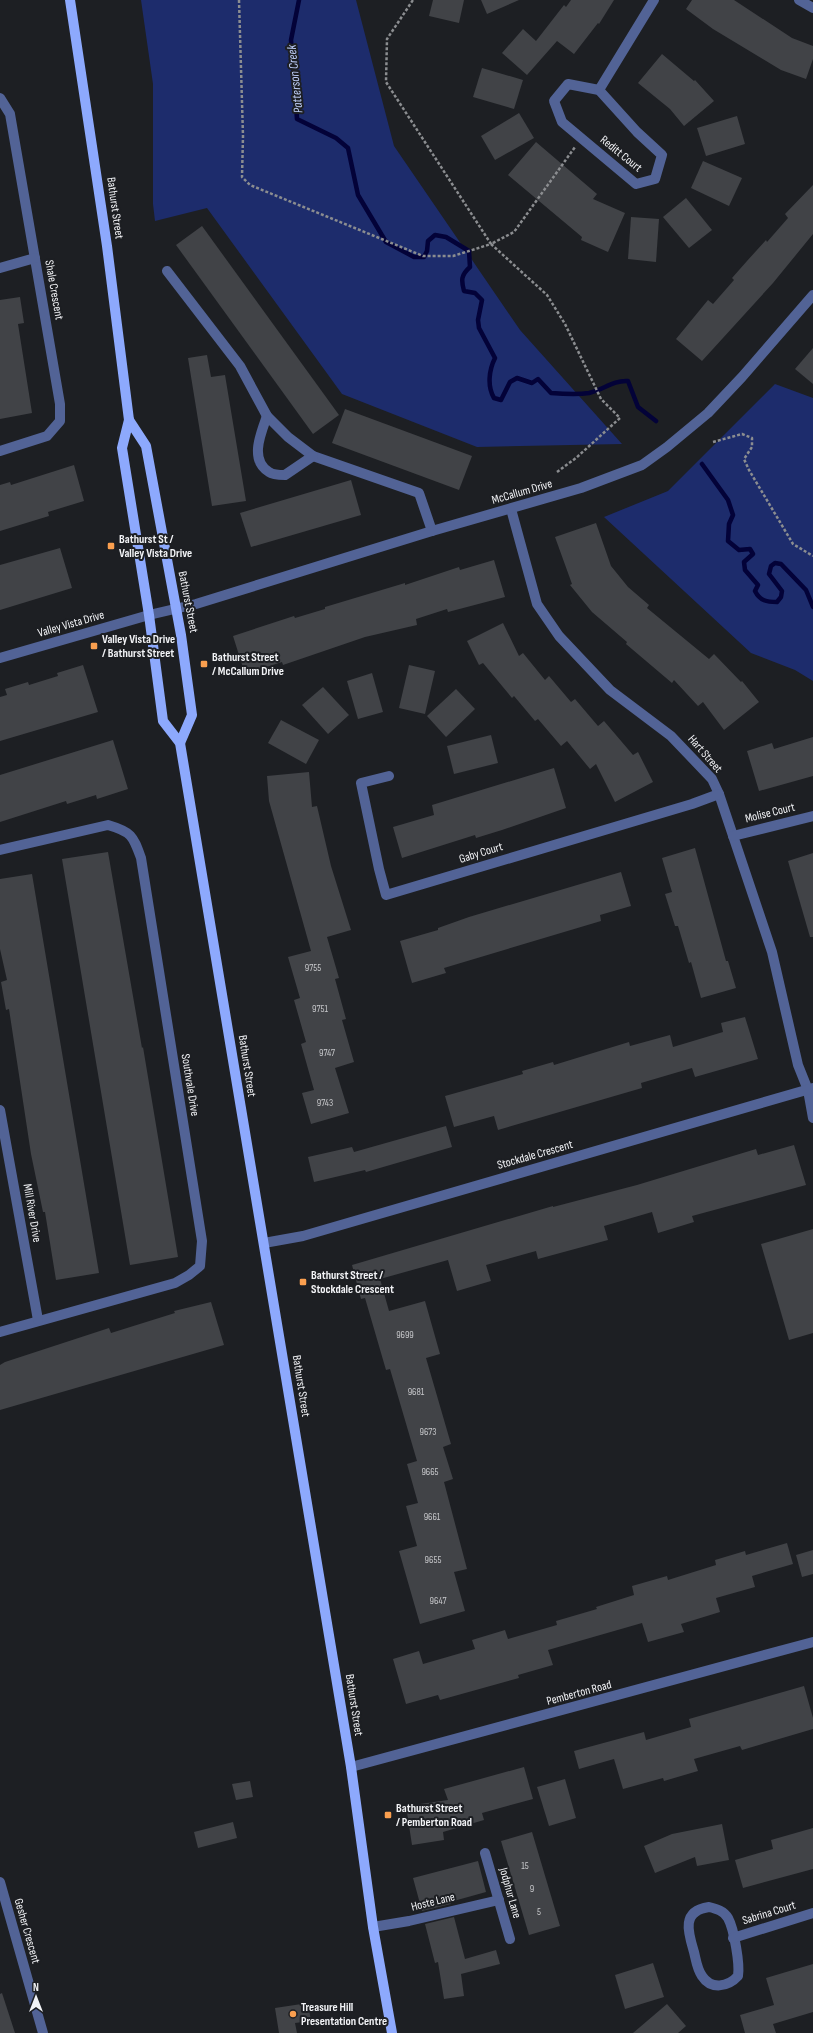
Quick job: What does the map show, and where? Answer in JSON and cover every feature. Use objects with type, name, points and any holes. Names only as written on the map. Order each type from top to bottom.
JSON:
[{"type":"main road","name":"Bathurst Street","points":[[70,0],[108,246],[129,420],[122,448],[149,615],[163,721],[180,744],[351,1767],[374,1927],[392,2033]]},
{"type":"main road","name":"Bathurst Street","points":[[129,420],[146,446],[176,609],[192,715],[180,744]]},
{"type":"street","points":[[599,90],[654,0]]},
{"type":"street","points":[[799,0],[813,8]]},
{"type":"street","name":"Reditt Court","points":[[568,84],[599,90],[662,155],[656,179],[636,184],[562,122],[554,101],[568,84]]},
{"type":"street","name":"Shale Crescent","points":[[0,98],[10,114],[60,404],[60,422],[47,436],[0,451]]},
{"type":"street","points":[[0,268],[35,258]]},
{"type":"street","points":[[167,271],[240,366],[267,416],[294,442],[313,456],[419,493],[432,531]]},
{"type":"street","name":"McCallum Drive","points":[[176,609],[312,569],[432,531],[581,488],[642,465],[667,447],[708,413],[742,377],[813,295]]},
{"type":"street","points":[[267,416],[258,446],[259,460],[269,473],[285,475],[313,456]]},
{"type":"street","name":"Hart Street","points":[[511,509],[537,604],[559,636],[610,690],[671,736],[712,779],[719,794],[772,952],[798,1065],[810,1089],[813,1118]]},
{"type":"street","name":"Valley Vista Drive","points":[[0,658],[149,615],[176,609]]},
{"type":"street","name":"Gaby Court","points":[[389,776],[362,783],[378,869],[386,895],[685,806],[719,794]]},
{"type":"street","name":"Molise Court","points":[[733,836],[813,816]]},
{"type":"street","name":"Southvale Drive","points":[[0,850],[108,825],[123,830],[134,839],[141,858],[202,1241],[200,1266],[189,1275],[175,1283],[38,1320],[0,1332]]},
{"type":"street","name":"Stockdale Crescent","points":[[264,1243],[303,1236],[810,1089]]},
{"type":"street","name":"Mill River Drive","points":[[0,1110],[38,1320]]},
{"type":"street","name":"Pemberton Road","points":[[351,1767],[813,1642]]},
{"type":"street","name":"Jodphur Lane","points":[[485,1853],[510,1939]]},
{"type":"street","name":"Gesher Crescent","points":[[0,1882],[43,2033]]},
{"type":"street","name":"Hoste Lane","points":[[374,1927],[409,1921],[498,1900]]},
{"type":"street","name":"Sabrina Court","points":[[702,1908],[717,1908],[728,1918],[733,1938],[739,1959],[738,1976],[727,1985],[712,1984],[701,1976],[688,1931],[691,1917],[702,1908]]},
{"type":"street","name":"Sabrina Court","points":[[733,1938],[813,1913]]},
{"type":"path","points":[[239,0],[243,136],[242,177],[250,185],[422,256],[453,256],[492,244],[514,232],[581,138]]},
{"type":"path","points":[[413,0],[387,39],[386,82],[492,244],[547,295],[565,324],[600,399],[620,418],[576,458],[556,472]]},
{"type":"path","points":[[713,442],[742,434],[752,438],[752,447],[744,459],[748,470],[792,544],[813,556]]},
{"type":"shaded area","points":[[141,0],[356,0],[394,146],[520,330],[622,444],[477,447],[342,394],[207,208],[155,221],[153,204],[153,84]]},
{"type":"shaded area","points":[[775,384],[813,398],[813,681],[795,670],[751,653],[604,517],[668,491]]},
{"type":"building","points":[[433,0],[464,0],[459,23],[429,16]]},
{"type":"building","points":[[481,0],[519,0],[487,14]]},
{"type":"building","points":[[571,0],[614,0],[599,24],[598,23],[574,54],[557,41],[527,75],[502,53],[523,29],[536,41],[564,5],[566,7]]},
{"type":"building","points":[[692,0],[734,0],[792,38],[813,46],[813,59],[806,79],[781,70],[713,29],[686,9]]},
{"type":"building","points":[[662,54],[694,81],[695,80],[714,101],[684,126],[670,109],[638,83]]},
{"type":"building","points":[[482,68],[523,80],[514,109],[473,97]]},
{"type":"building","points":[[519,113],[534,138],[495,160],[481,136]]},
{"type":"building","points":[[737,116],[745,144],[706,156],[697,128]]},
{"type":"building","points":[[536,142],[597,194],[593,199],[625,213],[608,252],[581,240],[582,237],[508,175]]},
{"type":"building","points":[[703,161],[742,178],[729,206],[691,188]]},
{"type":"building","points":[[813,185],[813,234],[773,283],[702,361],[676,339],[708,300],[713,304],[734,280],[732,278],[788,218],[785,214]]},
{"type":"building","points":[[686,198],[712,230],[689,248],[663,217]]},
{"type":"building","points":[[631,217],[659,219],[656,262],[628,259]]},
{"type":"building","points":[[202,226],[339,415],[313,434],[176,245]]},
{"type":"building","points":[[20,297],[24,323],[18,324],[32,413],[0,419],[0,300]]},
{"type":"building","points":[[813,348],[813,384],[795,369]]},
{"type":"building","points":[[207,355],[211,377],[225,375],[246,501],[212,506],[188,358]]},
{"type":"building","points":[[345,409],[472,456],[459,490],[332,443]]},
{"type":"building","points":[[74,465],[84,501],[48,512],[49,516],[0,531],[0,485],[10,482],[11,485]]},
{"type":"building","points":[[351,480],[361,515],[251,547],[240,513]]},
{"type":"building","points":[[596,523],[611,566],[628,587],[649,605],[647,608],[709,659],[714,654],[741,682],[742,681],[759,702],[724,730],[703,702],[698,706],[674,680],[672,683],[626,644],[627,642],[592,612],[570,585],[572,584],[555,537]]},
{"type":"building","points":[[60,548],[72,588],[0,610],[0,565]]},
{"type":"building","points":[[494,560],[505,597],[448,612],[447,609],[416,619],[417,625],[365,637],[283,665],[282,662],[245,674],[233,636],[294,616],[295,618],[325,609],[325,607],[405,583],[405,585],[459,567],[460,570]]},
{"type":"building","points":[[503,623],[519,656],[523,653],[545,680],[549,676],[571,702],[575,699],[598,726],[604,721],[633,755],[638,752],[653,782],[615,802],[596,764],[590,769],[567,741],[561,746],[538,719],[535,721],[514,696],[512,698],[483,663],[479,665],[467,641]]},
{"type":"building","points":[[83,665],[98,712],[0,741],[0,697],[7,695],[5,689],[28,682],[29,685],[58,676],[57,673]]},
{"type":"building","points":[[409,665],[435,671],[425,714],[399,708]]},
{"type":"building","points":[[372,673],[383,712],[358,719],[347,681]]},
{"type":"building","points":[[323,687],[349,715],[328,734],[302,705]]},
{"type":"building","points":[[456,689],[475,709],[446,737],[427,716]]},
{"type":"building","points":[[281,720],[319,740],[306,764],[268,743]]},
{"type":"building","points":[[491,735],[498,763],[454,774],[447,746]]},
{"type":"building","points":[[813,737],[813,776],[759,791],[747,751],[772,743],[774,749]]},
{"type":"building","points":[[113,740],[128,789],[97,799],[96,795],[67,804],[66,801],[0,822],[0,775]]},
{"type":"building","points":[[554,768],[566,808],[476,838],[475,835],[402,858],[393,827],[434,815],[432,805]]},
{"type":"building","points":[[309,772],[312,807],[317,806],[331,866],[351,930],[327,937],[339,978],[335,979],[346,1019],[342,1020],[354,1062],[335,1068],[349,1113],[311,1124],[302,1093],[314,1090],[301,1044],[306,1042],[294,1000],[300,998],[288,957],[311,951],[269,801],[267,776]]},
{"type":"building","points":[[695,848],[726,961],[728,961],[736,988],[701,998],[691,962],[689,963],[678,926],[675,926],[665,894],[672,892],[662,858]]},
{"type":"building","points":[[108,852],[142,1048],[143,1047],[178,1257],[130,1265],[62,859]]},
{"type":"building","points":[[813,853],[813,937],[810,937],[788,861]]},
{"type":"building","points":[[621,872],[631,906],[600,915],[601,921],[444,968],[446,973],[412,983],[400,941],[438,930],[438,928],[469,917]]},
{"type":"building","points":[[32,874],[99,1273],[56,1280],[45,1212],[43,1212],[31,1154],[9,1009],[6,1010],[1,982],[7,980],[0,949],[0,879]]},
{"type":"building","points":[[745,1017],[758,1059],[695,1077],[692,1068],[641,1083],[642,1088],[498,1130],[494,1116],[454,1127],[445,1096],[523,1074],[522,1071],[553,1062],[554,1065],[629,1042],[630,1046],[670,1035],[673,1047],[723,1032],[721,1023]]},
{"type":"building","points":[[446,1126],[452,1147],[366,1172],[365,1170],[314,1182],[308,1157],[352,1147],[354,1152]]},
{"type":"building","points":[[794,1145],[806,1185],[692,1216],[694,1222],[658,1233],[652,1212],[604,1226],[608,1240],[538,1259],[536,1251],[486,1265],[491,1281],[457,1291],[448,1260],[380,1279],[389,1311],[425,1301],[440,1354],[426,1358],[451,1444],[443,1447],[453,1479],[444,1482],[467,1569],[454,1572],[465,1611],[420,1624],[399,1551],[417,1546],[406,1506],[418,1503],[407,1464],[417,1461],[390,1369],[386,1370],[365,1298],[361,1299],[352,1265],[553,1206],[637,1185],[756,1149],[758,1155]]},
{"type":"building","points":[[813,1229],[813,1333],[789,1340],[761,1244]]},
{"type":"building","points":[[211,1302],[224,1345],[0,1410],[0,1365],[5,1362],[109,1328],[111,1333],[175,1313],[174,1311]]},
{"type":"building","points":[[787,1543],[793,1564],[752,1576],[755,1587],[716,1598],[720,1612],[681,1624],[684,1632],[648,1642],[642,1623],[548,1650],[553,1665],[518,1675],[519,1678],[440,1700],[438,1695],[406,1704],[393,1659],[419,1651],[423,1664],[475,1649],[472,1640],[505,1630],[508,1639],[557,1625],[556,1621],[597,1609],[596,1607],[634,1595],[632,1586],[667,1576],[668,1580],[716,1565],[715,1560],[745,1551],[746,1555]]},
{"type":"building","points":[[813,1550],[813,1574],[802,1577],[796,1555]]},
{"type":"building","points":[[804,1686],[813,1718],[813,1729],[742,1750],[740,1746],[694,1759],[698,1771],[664,1781],[663,1778],[623,1789],[614,1759],[579,1769],[574,1751],[644,1732],[646,1740],[691,1727],[689,1719]]},
{"type":"building","points":[[524,1767],[533,1799],[482,1813],[484,1820],[443,1832],[444,1840],[412,1845],[406,1806],[448,1800],[444,1789]]},
{"type":"building","points":[[565,1779],[576,1818],[549,1826],[537,1787]]},
{"type":"building","points":[[250,1781],[253,1797],[236,1800],[232,1784]]},
{"type":"building","points":[[233,1822],[237,1838],[198,1848],[194,1832]]},
{"type":"building","points":[[722,1824],[729,1860],[697,1866],[695,1857],[655,1873],[644,1846],[672,1834]]},
{"type":"building","points":[[813,1828],[813,1869],[743,1888],[735,1860],[773,1849],[771,1840]]},
{"type":"building","points":[[532,1832],[560,1926],[529,1935],[501,1841]]},
{"type":"building","points":[[478,1861],[486,1892],[450,1902],[451,1904],[422,1911],[413,1878]]},
{"type":"building","points":[[454,1917],[465,1959],[496,1950],[500,1964],[461,1974],[464,1996],[444,1999],[438,1962],[435,1963],[425,1924]]},
{"type":"building","points":[[653,1963],[664,1997],[625,2009],[615,1975]]},
{"type":"building","points":[[813,1964],[813,2012],[773,2024],[776,2033],[745,2033],[740,2015],[774,2005],[766,1978]]},
{"type":"building","points":[[2,1993],[15,2033],[0,2033],[0,1994]]},
{"type":"building","name":"Treasure Hill Presentation Centre","points":[[308,2003],[311,2021],[295,2023],[297,2033],[279,2033],[275,2008]]},
{"type":"building","points":[[667,2004],[686,2026],[678,2033],[633,2033]]},
{"type":"waterway","name":"Patterson Creek","points":[[299,0],[291,40],[297,119],[336,138],[348,148],[358,195],[386,242],[414,257],[424,257],[427,251],[428,241],[435,235],[446,237],[469,251],[470,267],[463,275],[462,284],[464,291],[475,293],[482,300],[478,320],[479,328],[495,358],[491,368],[490,378],[490,388],[494,398],[501,400],[510,382],[517,378],[532,383],[538,379],[551,393],[570,394],[594,392],[618,382],[628,381],[638,407],[656,421]]},
{"type":"waterway","name":"Patterson Creek","points":[[702,464],[728,500],[733,515],[729,524],[728,541],[739,550],[750,549],[753,554],[744,562],[745,570],[758,585],[755,591],[759,597],[770,602],[777,602],[781,597],[782,591],[769,574],[771,566],[775,563],[781,564],[806,590],[813,607]]},
{"type":"place","name":"Bathurst St / Valley Vista Drive","points":[[111,546]]},
{"type":"place","name":"Valley Vista Drive / Bathurst Street","points":[[94,646]]},
{"type":"place","name":"Bathurst Street / McCallum Drive","points":[[204,664]]},
{"type":"place","name":"Bathurst Street / Stockdale Crescent","points":[[303,1282]]},
{"type":"place","name":"Bathurst Street / Pemberton Road","points":[[388,1815]]},
{"type":"place","name":"Treasure Hill Presentation Centre","points":[[293,2014]]}]
